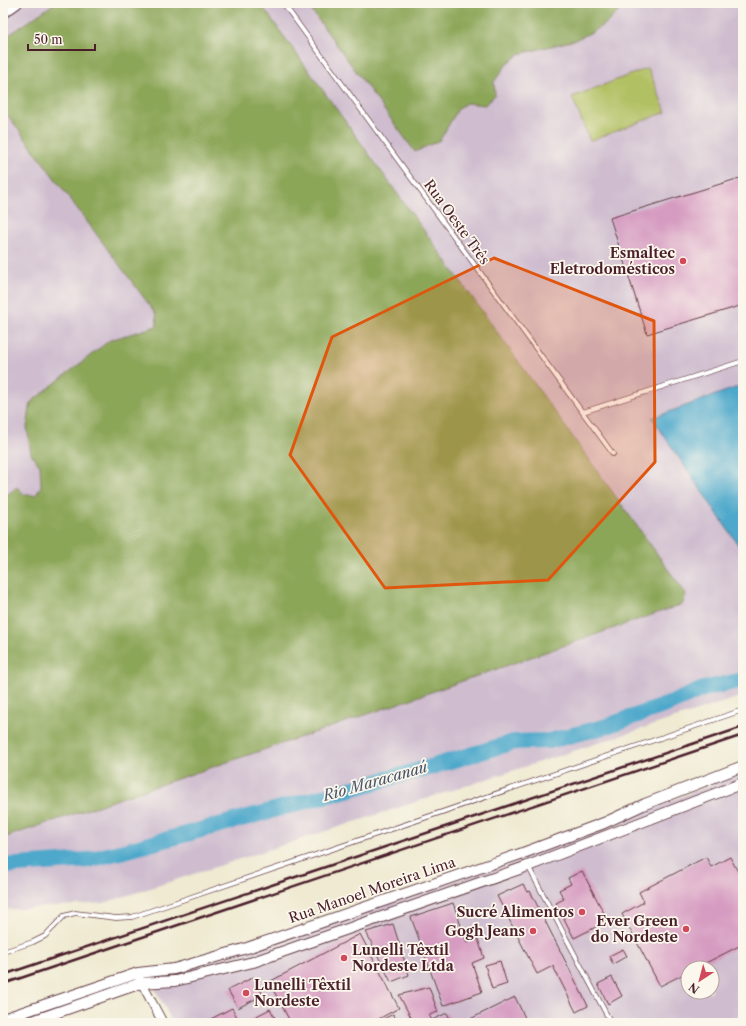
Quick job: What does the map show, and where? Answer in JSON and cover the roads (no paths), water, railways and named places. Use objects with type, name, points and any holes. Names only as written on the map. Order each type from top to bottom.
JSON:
[{"type":"street","points":[[3,13],[18,3]]},
{"type":"street","name":"Rua Manoel Moreira Lima","points":[[3,1019],[138,973],[174,969],[247,948],[523,853],[604,823],[645,804],[743,766]]},
{"type":"street","name":"Rua Manoel Moreira Lima","points":[[27,1023],[141,983],[175,981],[253,962],[528,866],[743,783]]},
{"type":"street","points":[[247,948],[253,962]]},
{"type":"street","points":[[138,973],[141,983],[161,1022]]},
{"type":"lane","name":"Rua Oeste Três","points":[[283,3],[613,454]]},
{"type":"lane","points":[[583,412],[743,361]]},
{"type":"lane","points":[[3,952],[33,942],[45,936],[64,916],[75,913],[116,918],[132,917],[743,710]]},
{"type":"lane","points":[[528,866],[611,1023]]},
{"type":"water","points":[[743,385],[743,552],[652,418]]},
{"type":"waterway","name":"Rio Maracanaú","points":[[3,866],[88,860],[128,850],[434,766],[514,742],[549,741],[604,727],[669,704],[703,689],[743,680]]},
{"type":"railway","points":[[3,975],[743,727]]},
{"type":"railway","points":[[3,984],[743,735]]},
{"type":"place","name":"Esmaltec Eletrodomésticos","points":[[683,261]]},
{"type":"place","name":"Sucré Alimentos","points":[[582,912]]},
{"type":"place","name":"Ever Green do Nordeste","points":[[686,929]]},
{"type":"place","name":"Gogh Jeans","points":[[533,931]]},
{"type":"place","name":"Lunelli Têxtil Nordeste Ltda","points":[[344,958]]},
{"type":"place","name":"Lunelli Têxtil Nordeste","points":[[246,993]]}]
